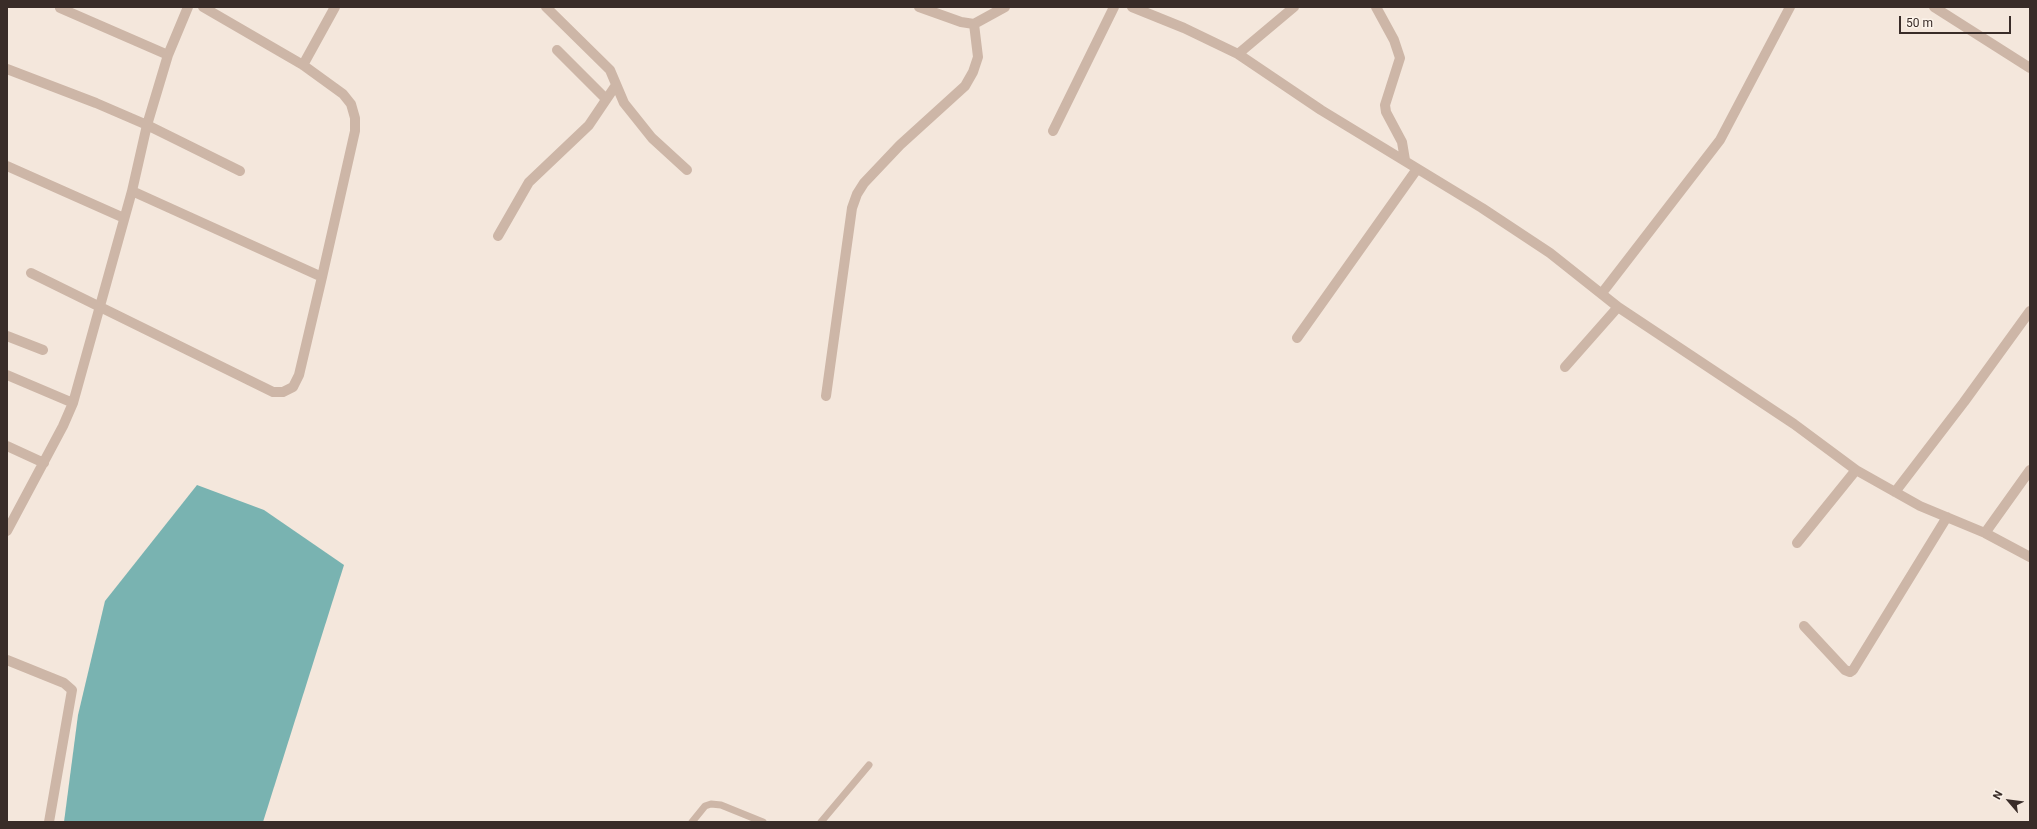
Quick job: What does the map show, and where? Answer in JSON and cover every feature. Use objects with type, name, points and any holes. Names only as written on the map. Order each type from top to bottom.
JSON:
[{"type":"street","points":[[7,531],[44,463],[73,403],[132,191],[147,125],[168,55],[188,7]]},
{"type":"street","points":[[30,273],[273,392],[283,392],[293,387],[299,376],[322,277],[355,131],[355,118],[351,104],[343,94],[303,66],[202,7]]},
{"type":"street","points":[[303,66],[335,7]]},
{"type":"street","points":[[546,7],[610,70],[624,103],[652,138],[687,170]]},
{"type":"street","points":[[919,7],[961,22],[974,24],[1004,7]]},
{"type":"street","points":[[1053,131],[1114,7]]},
{"type":"street","points":[[1132,7],[1184,28],[1238,54],[1321,110],[1470,200],[1550,253],[1618,307],[1794,424],[1856,470],[1895,492],[1985,533],[2030,557]]},
{"type":"street","points":[[1238,54],[1294,7]]},
{"type":"street","points":[[1376,7],[1394,40],[1400,58],[1385,104],[1386,112],[1402,142],[1405,160]]},
{"type":"street","points":[[1602,293],[1720,140],[1790,7]]},
{"type":"street","points":[[1934,7],[2030,68]]},
{"type":"street","points":[[60,8],[168,55]]},
{"type":"street","points":[[826,396],[852,208],[856,194],[864,183],[900,145],[965,86],[973,72],[978,57],[974,24]]},
{"type":"street","points":[[557,50],[606,99]]},
{"type":"street","points":[[7,69],[96,103],[147,125],[240,171]]},
{"type":"street","points":[[498,236],[529,182],[583,131],[616,84]]},
{"type":"street","points":[[7,166],[124,218]]},
{"type":"street","points":[[1297,338],[1418,168]]},
{"type":"street","points":[[132,191],[322,277]]},
{"type":"street","points":[[1565,367],[1618,307]]},
{"type":"street","points":[[1895,492],[1964,402],[2029,313]]},
{"type":"street","points":[[7,336],[44,350]]},
{"type":"street","points":[[7,375],[73,403]]},
{"type":"street","points":[[7,446],[44,463]]},
{"type":"street","points":[[1797,543],[1856,470]]},
{"type":"street","points":[[1985,533],[2030,470]]},
{"type":"street","points":[[1804,626],[1844,670],[1850,672],[1853,670],[1947,517]]},
{"type":"street","points":[[7,660],[64,683],[72,690],[49,822]]},
{"type":"lane","points":[[821,822],[869,765]]},
{"type":"lane","points":[[692,822],[705,806],[712,804],[721,805],[763,822]]},
{"type":"water","points":[[197,485],[264,510],[344,565],[263,822],[64,822],[78,715],[105,601]]}]
